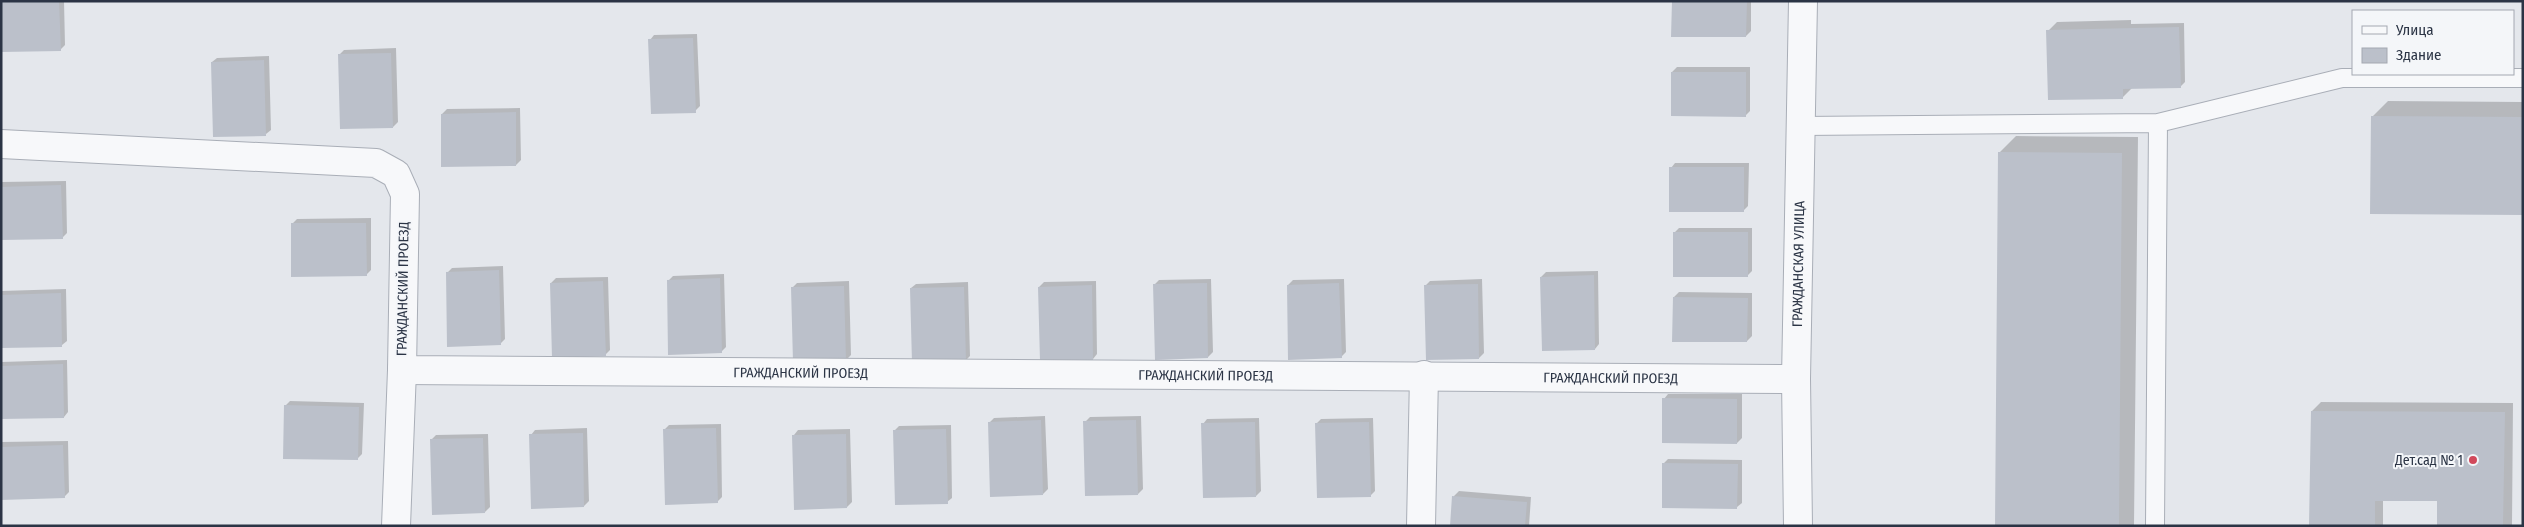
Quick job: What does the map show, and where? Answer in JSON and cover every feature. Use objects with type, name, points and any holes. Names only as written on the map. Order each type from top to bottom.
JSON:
[{"type":"street","name":"ГРАЖДАНСКАЯ УЛИЦА","points":[[1798,526],[1796,379],[1803,1]]},
{"type":"street","name":"ГРАЖДАНСКИЙ ПРОЕЗД","points":[[1,144],[376,163],[396,174],[405,194],[402,370],[1796,379]]},
{"type":"street","points":[[396,526],[402,370]]},
{"type":"street","points":[[1421,526],[1424,376]]},
{"type":"lane","points":[[1801,126],[2158,123],[2342,78],[2523,78]]},
{"type":"lane","points":[[2156,526],[2158,123]]},
{"type":"building","points":[[1,1],[59,1],[61,51],[1,52]]},
{"type":"building","points":[[1672,1],[1747,1],[1746,37],[1671,37]]},
{"type":"building","points":[[2179,27],[2181,88],[2123,89],[2123,99],[2048,100],[2046,30]]},
{"type":"building","points":[[693,38],[696,113],[651,114],[648,39]]},
{"type":"building","points":[[391,53],[393,128],[340,129],[338,54]]},
{"type":"building","points":[[264,60],[266,136],[213,137],[211,62]]},
{"type":"building","points":[[1671,72],[1746,72],[1746,117],[1671,116]]},
{"type":"building","points":[[516,112],[516,166],[441,167],[441,114]]},
{"type":"building","points":[[2371,116],[2523,117],[2523,215],[2370,214]]},
{"type":"building","points":[[1998,152],[2122,153],[2119,526],[1995,526]]},
{"type":"building","points":[[1669,167],[1744,167],[1744,212],[1669,212]]},
{"type":"building","points":[[61,185],[63,239],[1,240],[1,187]]},
{"type":"building","points":[[291,223],[366,223],[367,276],[291,277]]},
{"type":"building","points":[[1673,232],[1748,232],[1748,277],[1673,277]]},
{"type":"building","points":[[499,270],[501,345],[447,347],[446,272]]},
{"type":"building","points":[[1594,275],[1595,350],[1542,351],[1540,277]]},
{"type":"building","points":[[720,278],[722,353],[668,355],[667,280]]},
{"type":"building","points":[[603,281],[606,356],[552,358],[550,283]]},
{"type":"building","points":[[1207,283],[1208,358],[1155,360],[1153,284]]},
{"type":"building","points":[[1339,283],[1342,358],[1288,360],[1287,285]]},
{"type":"building","points":[[1478,284],[1479,359],[1426,360],[1424,285]]},
{"type":"building","points":[[1092,285],[1093,360],[1040,361],[1038,287]]},
{"type":"building","points":[[844,286],[846,361],[793,362],[791,287]]},
{"type":"building","points":[[964,287],[966,362],[912,363],[910,288]]},
{"type":"building","points":[[61,293],[62,347],[1,348],[1,295]]},
{"type":"building","points":[[1673,297],[1748,298],[1747,342],[1672,342]]},
{"type":"building","points":[[63,364],[64,418],[1,419],[1,366]]},
{"type":"building","points":[[1662,398],[1737,399],[1737,444],[1662,443]]},
{"type":"building","points":[[284,405],[359,407],[358,460],[283,459]]},
{"type":"building","points":[[2311,411],[2505,412],[2503,526],[2437,526],[2437,501],[2375,501],[2375,526],[2309,526]]},
{"type":"building","points":[[1041,420],[1043,495],[990,497],[988,422]]},
{"type":"building","points":[[1136,420],[1138,495],[1085,496],[1083,421]]},
{"type":"building","points":[[1255,422],[1256,497],[1203,498],[1201,423]]},
{"type":"building","points":[[1369,422],[1371,497],[1317,498],[1315,423]]},
{"type":"building","points":[[716,428],[718,503],[665,505],[663,429]]},
{"type":"building","points":[[946,429],[948,504],[895,505],[893,430]]},
{"type":"building","points":[[583,433],[584,507],[531,509],[529,434]]},
{"type":"building","points":[[846,434],[847,508],[794,510],[792,435]]},
{"type":"building","points":[[483,438],[485,513],[432,515],[430,439]]},
{"type":"building","points":[[63,445],[65,498],[1,500],[1,447]]},
{"type":"building","points":[[1662,463],[1738,464],[1737,509],[1662,508]]},
{"type":"building","points":[[1452,496],[1527,502],[1525,526],[1450,526]]},
{"type":"place","name":"Дет.сад № 1","points":[[2473,460]]}]
